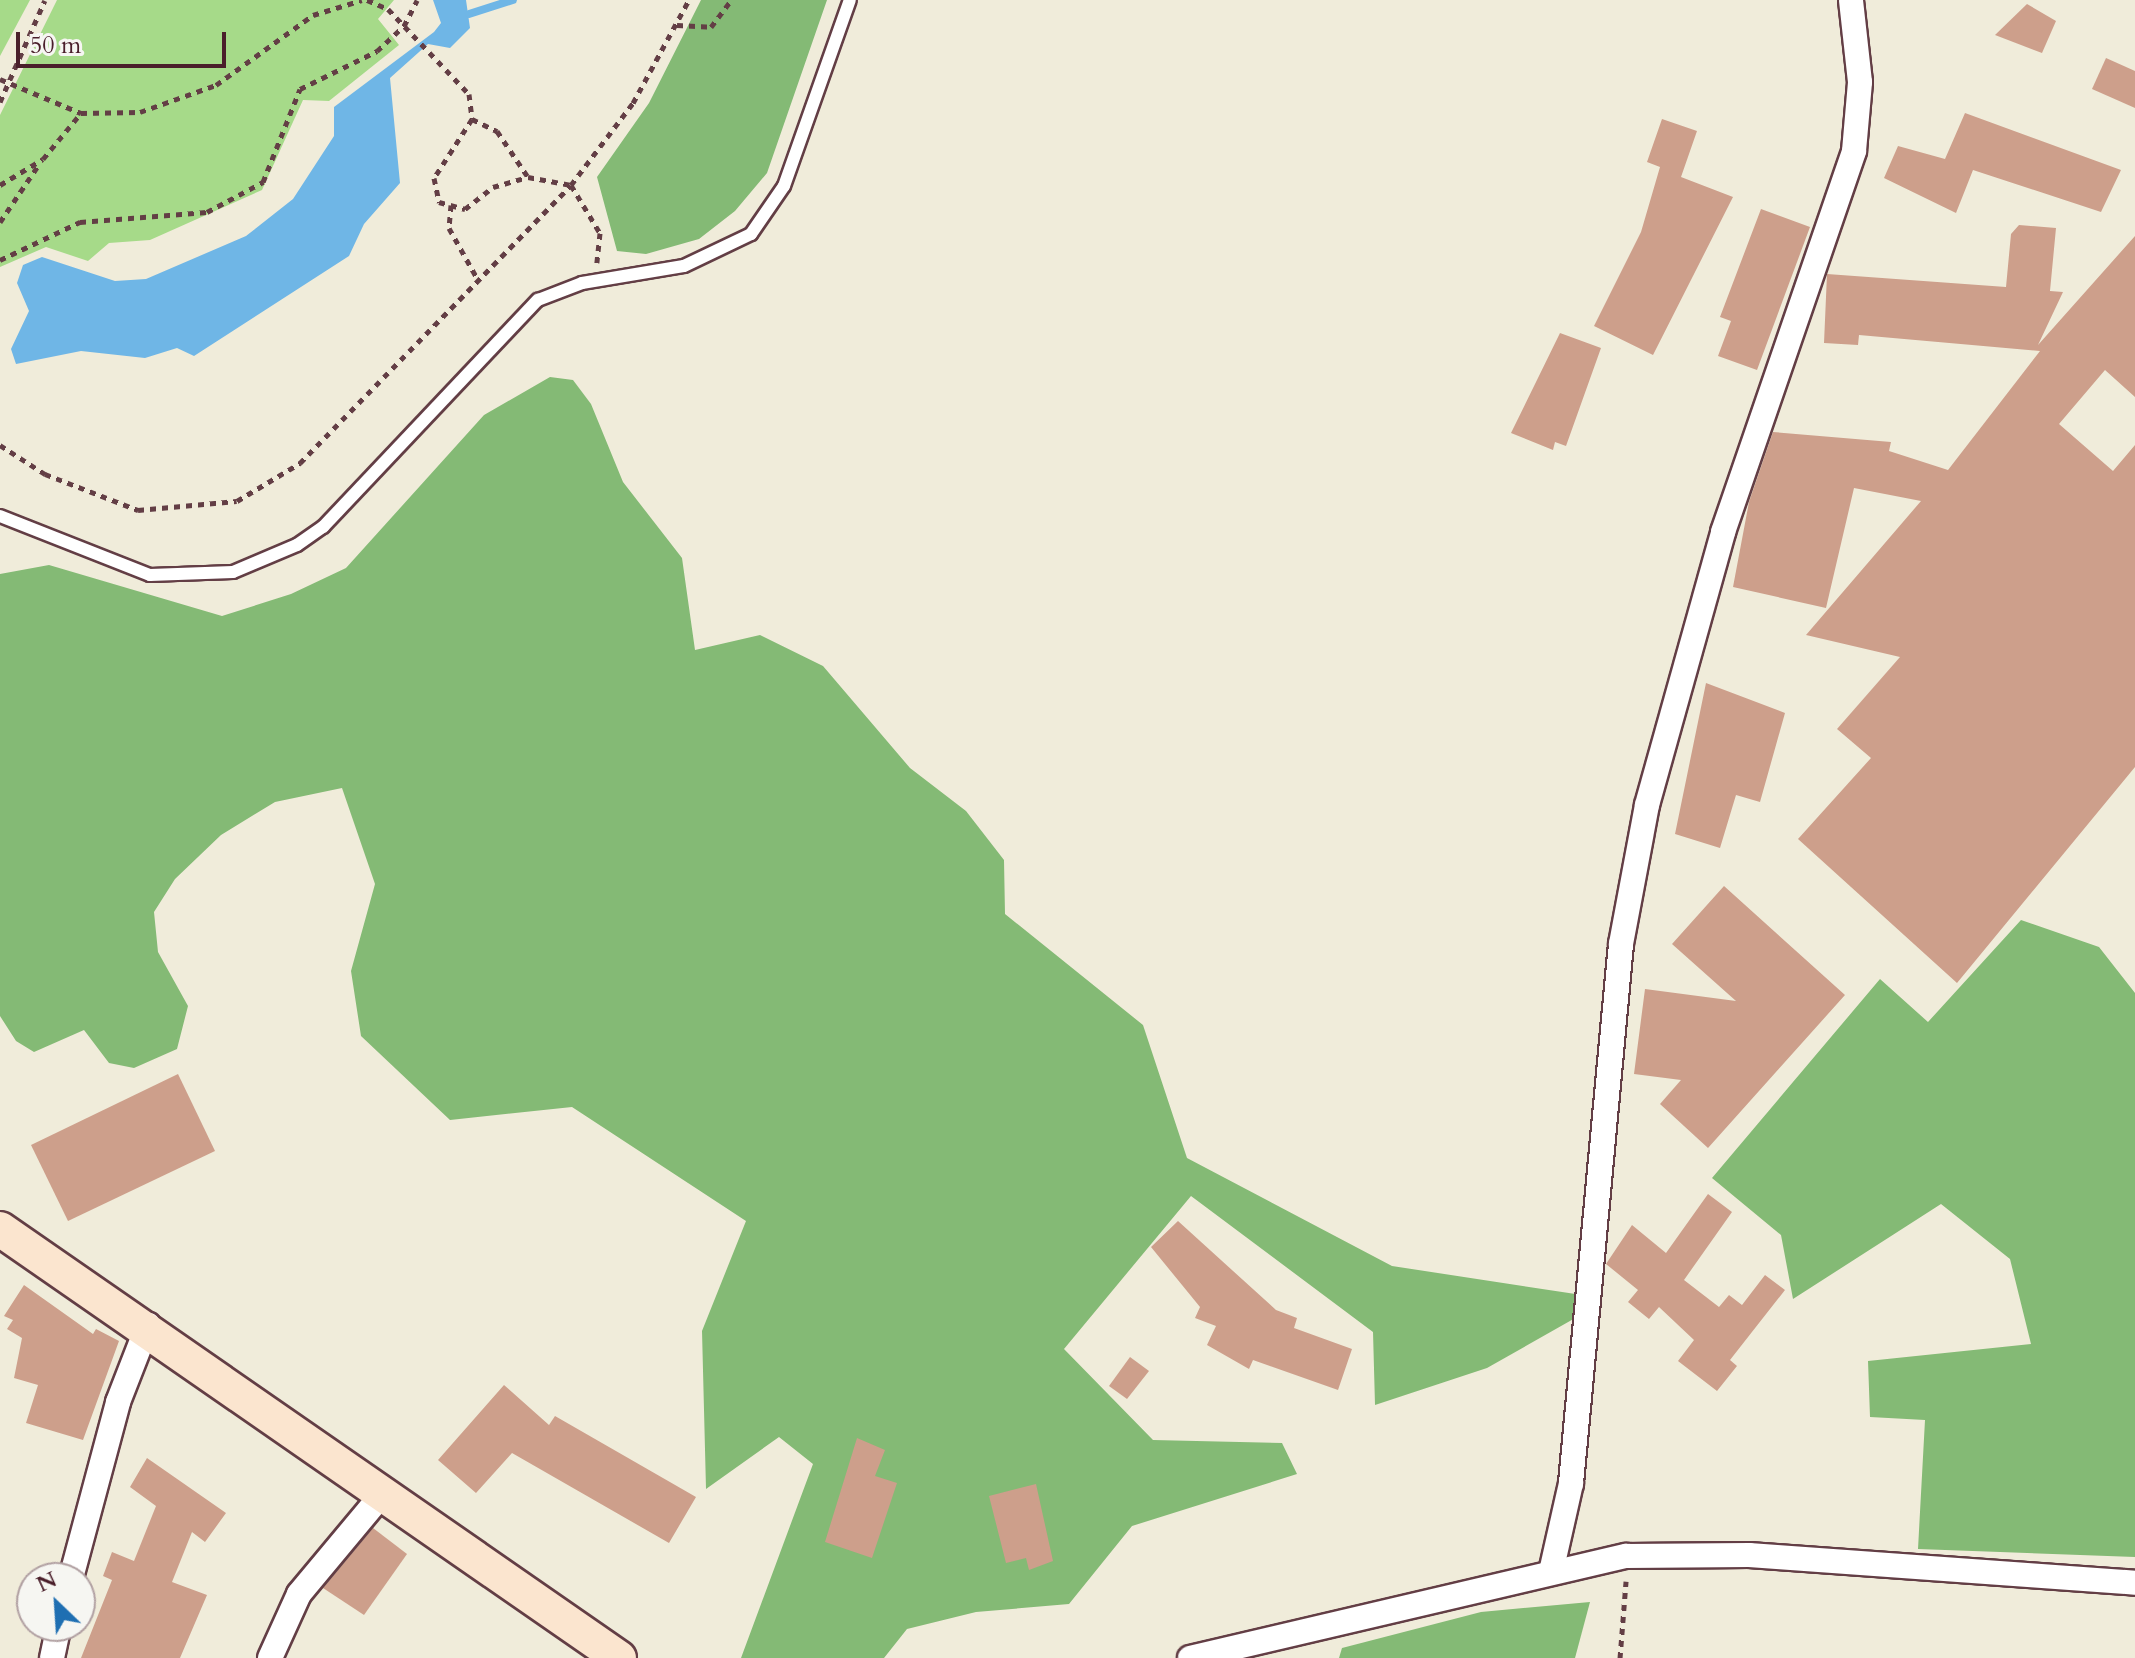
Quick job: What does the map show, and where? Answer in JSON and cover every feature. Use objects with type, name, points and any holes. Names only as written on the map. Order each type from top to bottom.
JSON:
[{"type":"street","points":[[1551,1572],[1571,1483],[1626,913],[1647,805],[1723,532],[1854,151],[1860,82],[1851,0]]},
{"type":"street","points":[[0,1229],[148,1325],[619,1658]]},
{"type":"street","points":[[75,1562],[118,1402],[148,1325]]},
{"type":"street","points":[[270,1658],[299,1594],[384,1492]]},
{"type":"street","points":[[1190,1658],[1626,1556],[1749,1555],[2135,1583]]},
{"type":"lane","points":[[0,516],[150,575],[233,572],[297,545],[323,527],[538,300],[582,283],[684,266],[751,234],[784,186],[850,0]]},
{"type":"path","points":[[0,102],[45,0]]},
{"type":"path","points":[[0,79],[9,86],[81,113],[140,112],[216,85],[313,15],[364,0],[404,26],[469,94],[472,119],[434,178],[439,202],[465,209],[493,187],[528,177],[571,185],[600,233],[597,268]]},
{"type":"path","points":[[0,260],[80,222],[207,212],[263,182],[300,89],[351,67],[404,26],[417,0]]},
{"type":"path","points":[[0,445],[45,474],[138,510],[237,501],[300,463],[571,185],[633,103],[689,0]]},
{"type":"path","points":[[677,25],[711,27],[731,0]]},
{"type":"path","points":[[0,222],[43,159],[81,113]]},
{"type":"path","points":[[472,119],[497,131],[528,177]]},
{"type":"path","points":[[0,185],[43,159]]},
{"type":"path","points":[[451,205],[449,228],[477,278]]},
{"type":"path","points":[[1620,1658],[1626,1556]]},
{"type":"green space","points":[[0,0],[30,0],[0,56]]},
{"type":"green space","points":[[57,0],[394,0],[378,19],[399,45],[329,101],[303,100],[262,190],[150,240],[109,243],[88,261],[46,247],[0,267],[0,115]]},
{"type":"green space","points":[[701,0],[827,0],[767,173],[735,211],[699,239],[646,254],[617,251],[597,177],[649,103]]},
{"type":"green space","points":[[550,377],[573,380],[591,404],[623,482],[682,558],[695,650],[760,635],[823,666],[910,768],[966,811],[1004,860],[1005,914],[1143,1025],[1187,1158],[1392,1266],[1582,1295],[1577,1317],[1487,1368],[1375,1405],[1373,1332],[1191,1196],[1064,1349],[1153,1440],[1282,1443],[1297,1474],[1132,1526],[1069,1604],[976,1612],[907,1629],[884,1658],[741,1658],[813,1464],[779,1437],[706,1489],[702,1331],[746,1221],[572,1107],[450,1120],[361,1036],[351,971],[375,884],[342,788],[275,802],[221,835],[175,879],[154,912],[158,952],[188,1006],[177,1049],[134,1068],[109,1063],[84,1030],[34,1052],[16,1041],[0,1016],[0,574],[49,565],[222,616],[291,594],[346,568],[484,415]]},
{"type":"green space","points":[[2021,920],[2099,947],[2135,993],[2135,1557],[1918,1549],[1925,1420],[1870,1417],[1868,1361],[2031,1344],[2010,1259],[1941,1204],[1793,1299],[1781,1235],[1712,1178],[1880,979],[1928,1022]]},
{"type":"green space","points":[[1590,1602],[1575,1658],[1339,1658],[1342,1648],[1481,1612]]},
{"type":"water","points":[[433,0],[466,0],[470,28],[450,48],[428,44],[390,78],[400,183],[364,224],[349,256],[194,356],[177,348],[145,358],[81,351],[16,364],[11,349],[29,311],[17,283],[23,265],[42,257],[115,281],[146,279],[246,236],[293,199],[334,136],[334,107],[434,32],[441,23]]},
{"type":"building","points":[[2027,4],[2056,21],[2042,53],[1995,35]]},
{"type":"building","points":[[2106,58],[2135,71],[2135,108],[2092,89]]},
{"type":"building","points":[[1965,113],[2121,170],[2101,212],[1973,170],[1956,213],[1884,178],[1898,146],[1945,159]]},
{"type":"building","points":[[1662,119],[1697,131],[1681,177],[1733,197],[1653,355],[1594,326],[1641,232],[1660,167],[1647,162]]},
{"type":"building","points":[[1761,209],[1810,227],[1757,370],[1718,356],[1731,321],[1720,317]]},
{"type":"building","points":[[2019,225],[2056,228],[2050,291],[2063,292],[2038,345],[2135,236],[2135,397],[2105,370],[2059,424],[2113,471],[2135,445],[2135,767],[1957,983],[1798,839],[1871,758],[1837,729],[1900,657],[1806,635],[1921,501],[1854,488],[1826,608],[1733,587],[1749,502],[1773,432],[1891,442],[1889,451],[1948,470],[2040,351],[1859,335],[1858,345],[1824,343],[1827,274],[2006,287],[2011,234]]},
{"type":"building","points":[[1560,333],[1601,348],[1566,446],[1555,442],[1553,450],[1511,433]]},
{"type":"building","points":[[1706,683],[1785,713],[1760,802],[1736,795],[1720,848],[1675,834]]},
{"type":"building","points":[[1724,886],[1845,995],[1708,1148],[1660,1104],[1681,1080],[1634,1074],[1645,989],[1736,1001],[1672,944]]},
{"type":"building","points":[[178,1074],[215,1151],[68,1221],[31,1145]]},
{"type":"building","points":[[1708,1194],[1732,1212],[1684,1280],[1719,1307],[1729,1295],[1742,1305],[1765,1275],[1785,1290],[1730,1360],[1737,1366],[1717,1391],[1678,1361],[1694,1340],[1659,1307],[1649,1319],[1628,1302],[1638,1290],[1606,1264],[1632,1225],[1666,1253]]},
{"type":"building","points":[[1178,1221],[1276,1310],[1297,1318],[1294,1328],[1352,1349],[1338,1390],[1253,1360],[1249,1369],[1207,1345],[1216,1326],[1195,1318],[1200,1307],[1151,1247]]},
{"type":"building","points":[[24,1285],[93,1334],[96,1329],[119,1341],[83,1440],[26,1423],[38,1385],[14,1378],[22,1338],[7,1329],[13,1320],[4,1316]]},
{"type":"building","points":[[1130,1357],[1149,1371],[1127,1399],[1109,1386]]},
{"type":"building","points":[[504,1385],[549,1425],[555,1416],[696,1497],[669,1543],[512,1453],[476,1493],[438,1460]]},
{"type":"building","points":[[857,1438],[885,1450],[875,1476],[897,1483],[872,1558],[825,1542]]},
{"type":"building","points":[[147,1458],[226,1513],[205,1542],[192,1532],[172,1582],[207,1595],[180,1658],[81,1658],[87,1642],[96,1642],[96,1620],[112,1580],[103,1576],[112,1552],[134,1561],[156,1506],[130,1487]]},
{"type":"building","points":[[1036,1484],[1053,1561],[1029,1570],[1026,1558],[1006,1563],[989,1496]]},
{"type":"building","points":[[373,1528],[407,1554],[364,1615],[323,1588]]},
{"type":"waterway","points":[[469,14],[513,0]]}]
